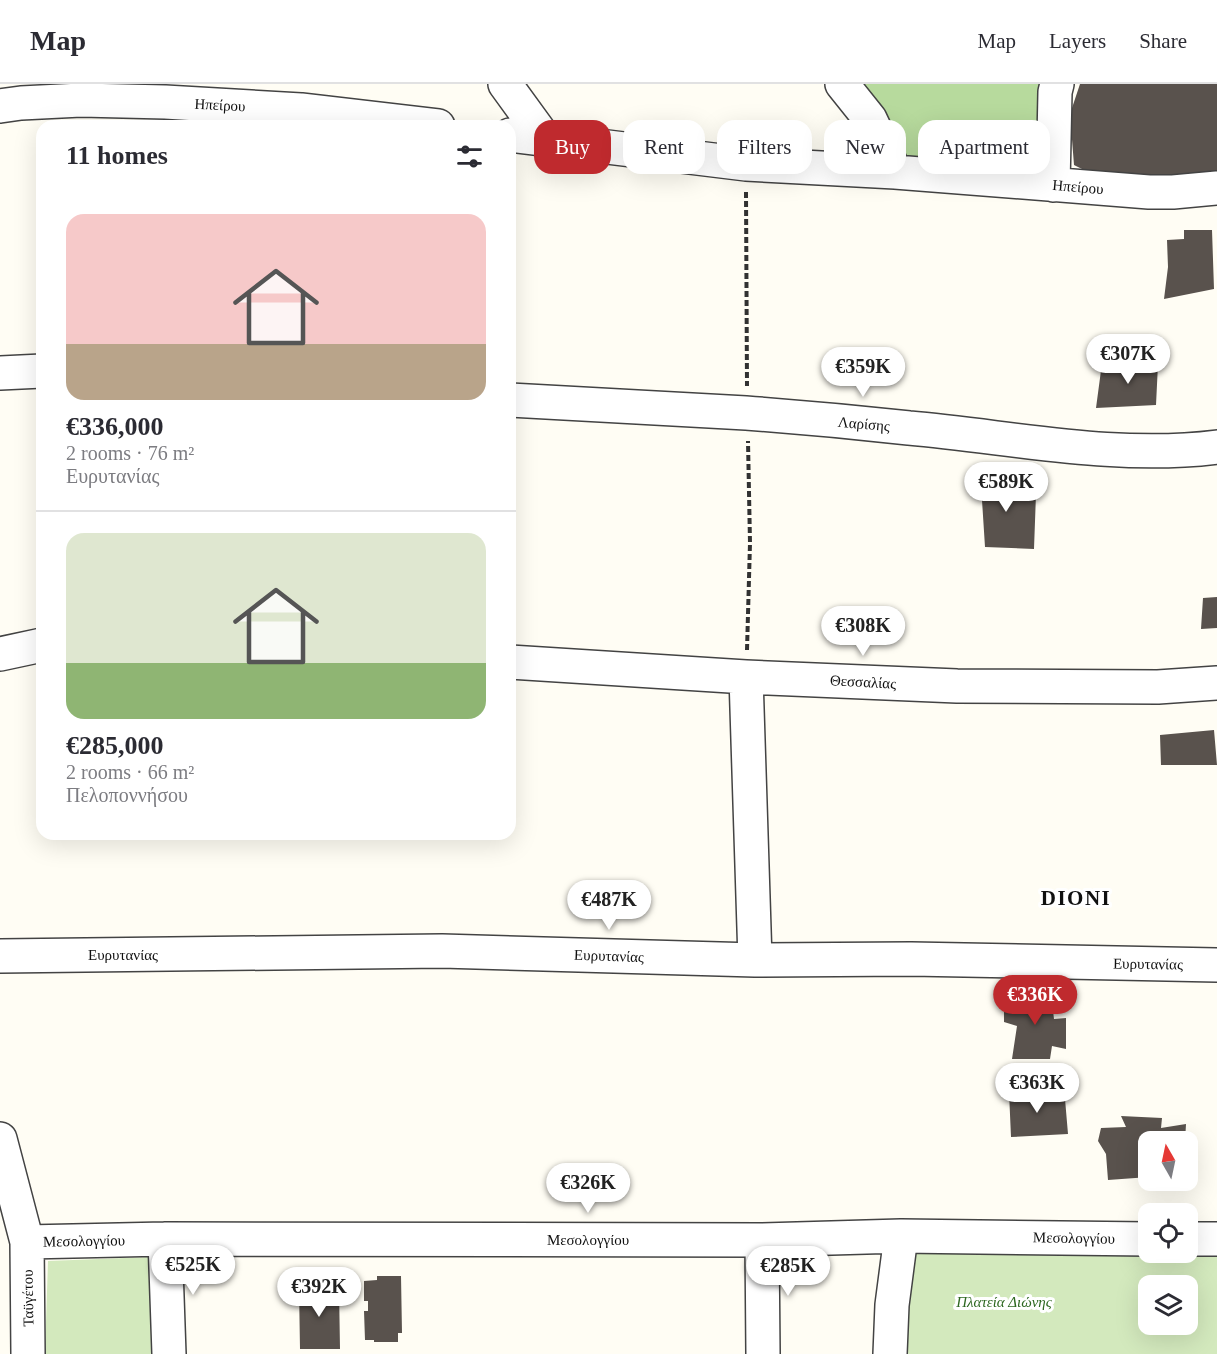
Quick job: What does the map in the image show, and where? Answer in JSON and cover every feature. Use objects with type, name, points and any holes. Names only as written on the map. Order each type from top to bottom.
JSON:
[{"type":"street","points":[[505,84],[534,124]]},
{"type":"street","points":[[842,84],[870,120]]},
{"type":"street","points":[[1053,185],[1057,84]]},
{"type":"street","name":"Ηπείρου","points":[[0,106],[81,100],[165,102],[301,110],[387,120]]},
{"type":"street","name":"Ηπείρου","points":[[516,136],[534,138]]},
{"type":"street","name":"Ηπείρου","points":[[611,147],[746,164],[824,168]]},
{"type":"street","name":"Ηπείρου","points":[[906,173],[1149,192],[1217,188]]},
{"type":"street","points":[[0,373],[36,371]]},
{"type":"street","name":"Λαρίσης","points":[[516,400],[747,413],[912,428],[1059,447],[1164,451],[1217,447]]},
{"type":"street","points":[[0,654],[36,646]]},
{"type":"street","name":"Θεσσαλίας","points":[[516,662],[746,677],[957,686],[1147,687],[1217,683]]},
{"type":"street","points":[[746,677],[755,960]]},
{"type":"street","name":"Ευρυτανίας","points":[[0,956],[442,951],[755,960],[911,959],[1217,965]]},
{"type":"street","name":"Ταϋγέτου","points":[[0,1139],[27,1242],[28,1354]]},
{"type":"street","points":[[890,1354],[892,1305],[901,1236]]},
{"type":"street","name":"Μεσολογγίου","points":[[27,1242],[165,1239],[762,1240],[901,1236],[1138,1239]]},
{"type":"street","points":[[165,1239],[169,1354]]},
{"type":"street","points":[[1198,1239],[1217,1239]]},
{"type":"street","points":[[762,1240],[763,1354]]},
{"type":"green space","points":[[848,84],[1044,84],[1042,120],[918,120],[918,157],[906,156],[906,120],[875,120]]},
{"type":"green space","name":"Πλατεία Διώνης","points":[[899,1249],[1138,1252],[1138,1263],[1198,1263],[1198,1253],[1217,1253],[1217,1354],[902,1354]]},
{"type":"green space","points":[[150,1257],[151,1354],[45,1354],[48,1261]]},
{"type":"building","points":[[1080,84],[1217,84],[1217,180],[1102,179],[1074,165],[1070,114]]},
{"type":"building","points":[[1184,230],[1212,230],[1214,289],[1164,299],[1168,267],[1167,240],[1184,239]]},
{"type":"building","points":[[1102,363],[1158,364],[1156,405],[1096,408]]},
{"type":"building","points":[[980,469],[1009,472],[1009,498],[1036,494],[1034,549],[985,547]]},
{"type":"building","points":[[1217,597],[1217,628],[1201,629],[1203,598]]},
{"type":"building","points":[[1214,730],[1217,765],[1161,765],[1160,735]]},
{"type":"building","points":[[1013,994],[1051,994],[1054,1019],[1066,1018],[1066,1049],[1052,1046],[1050,1059],[1012,1059],[1017,1026],[1004,1022],[1004,1003],[1015,1002]]},
{"type":"building","points":[[1045,1087],[1044,1099],[1065,1099],[1068,1134],[1011,1137],[1009,1092]]},
{"type":"building","points":[[1121,1116],[1162,1118],[1161,1128],[1186,1124],[1186,1131],[1138,1131],[1138,1178],[1108,1180],[1106,1154],[1098,1141],[1101,1128],[1126,1127]]},
{"type":"building","points":[[377,1276],[401,1276],[402,1333],[398,1333],[398,1342],[365,1340],[364,1311],[368,1311],[368,1301],[364,1301],[364,1281],[377,1280]]},
{"type":"building","points":[[299,1288],[339,1288],[340,1349],[300,1349]]},
{"type":"district","name":"DIONI","points":[[1076,898]]}]
